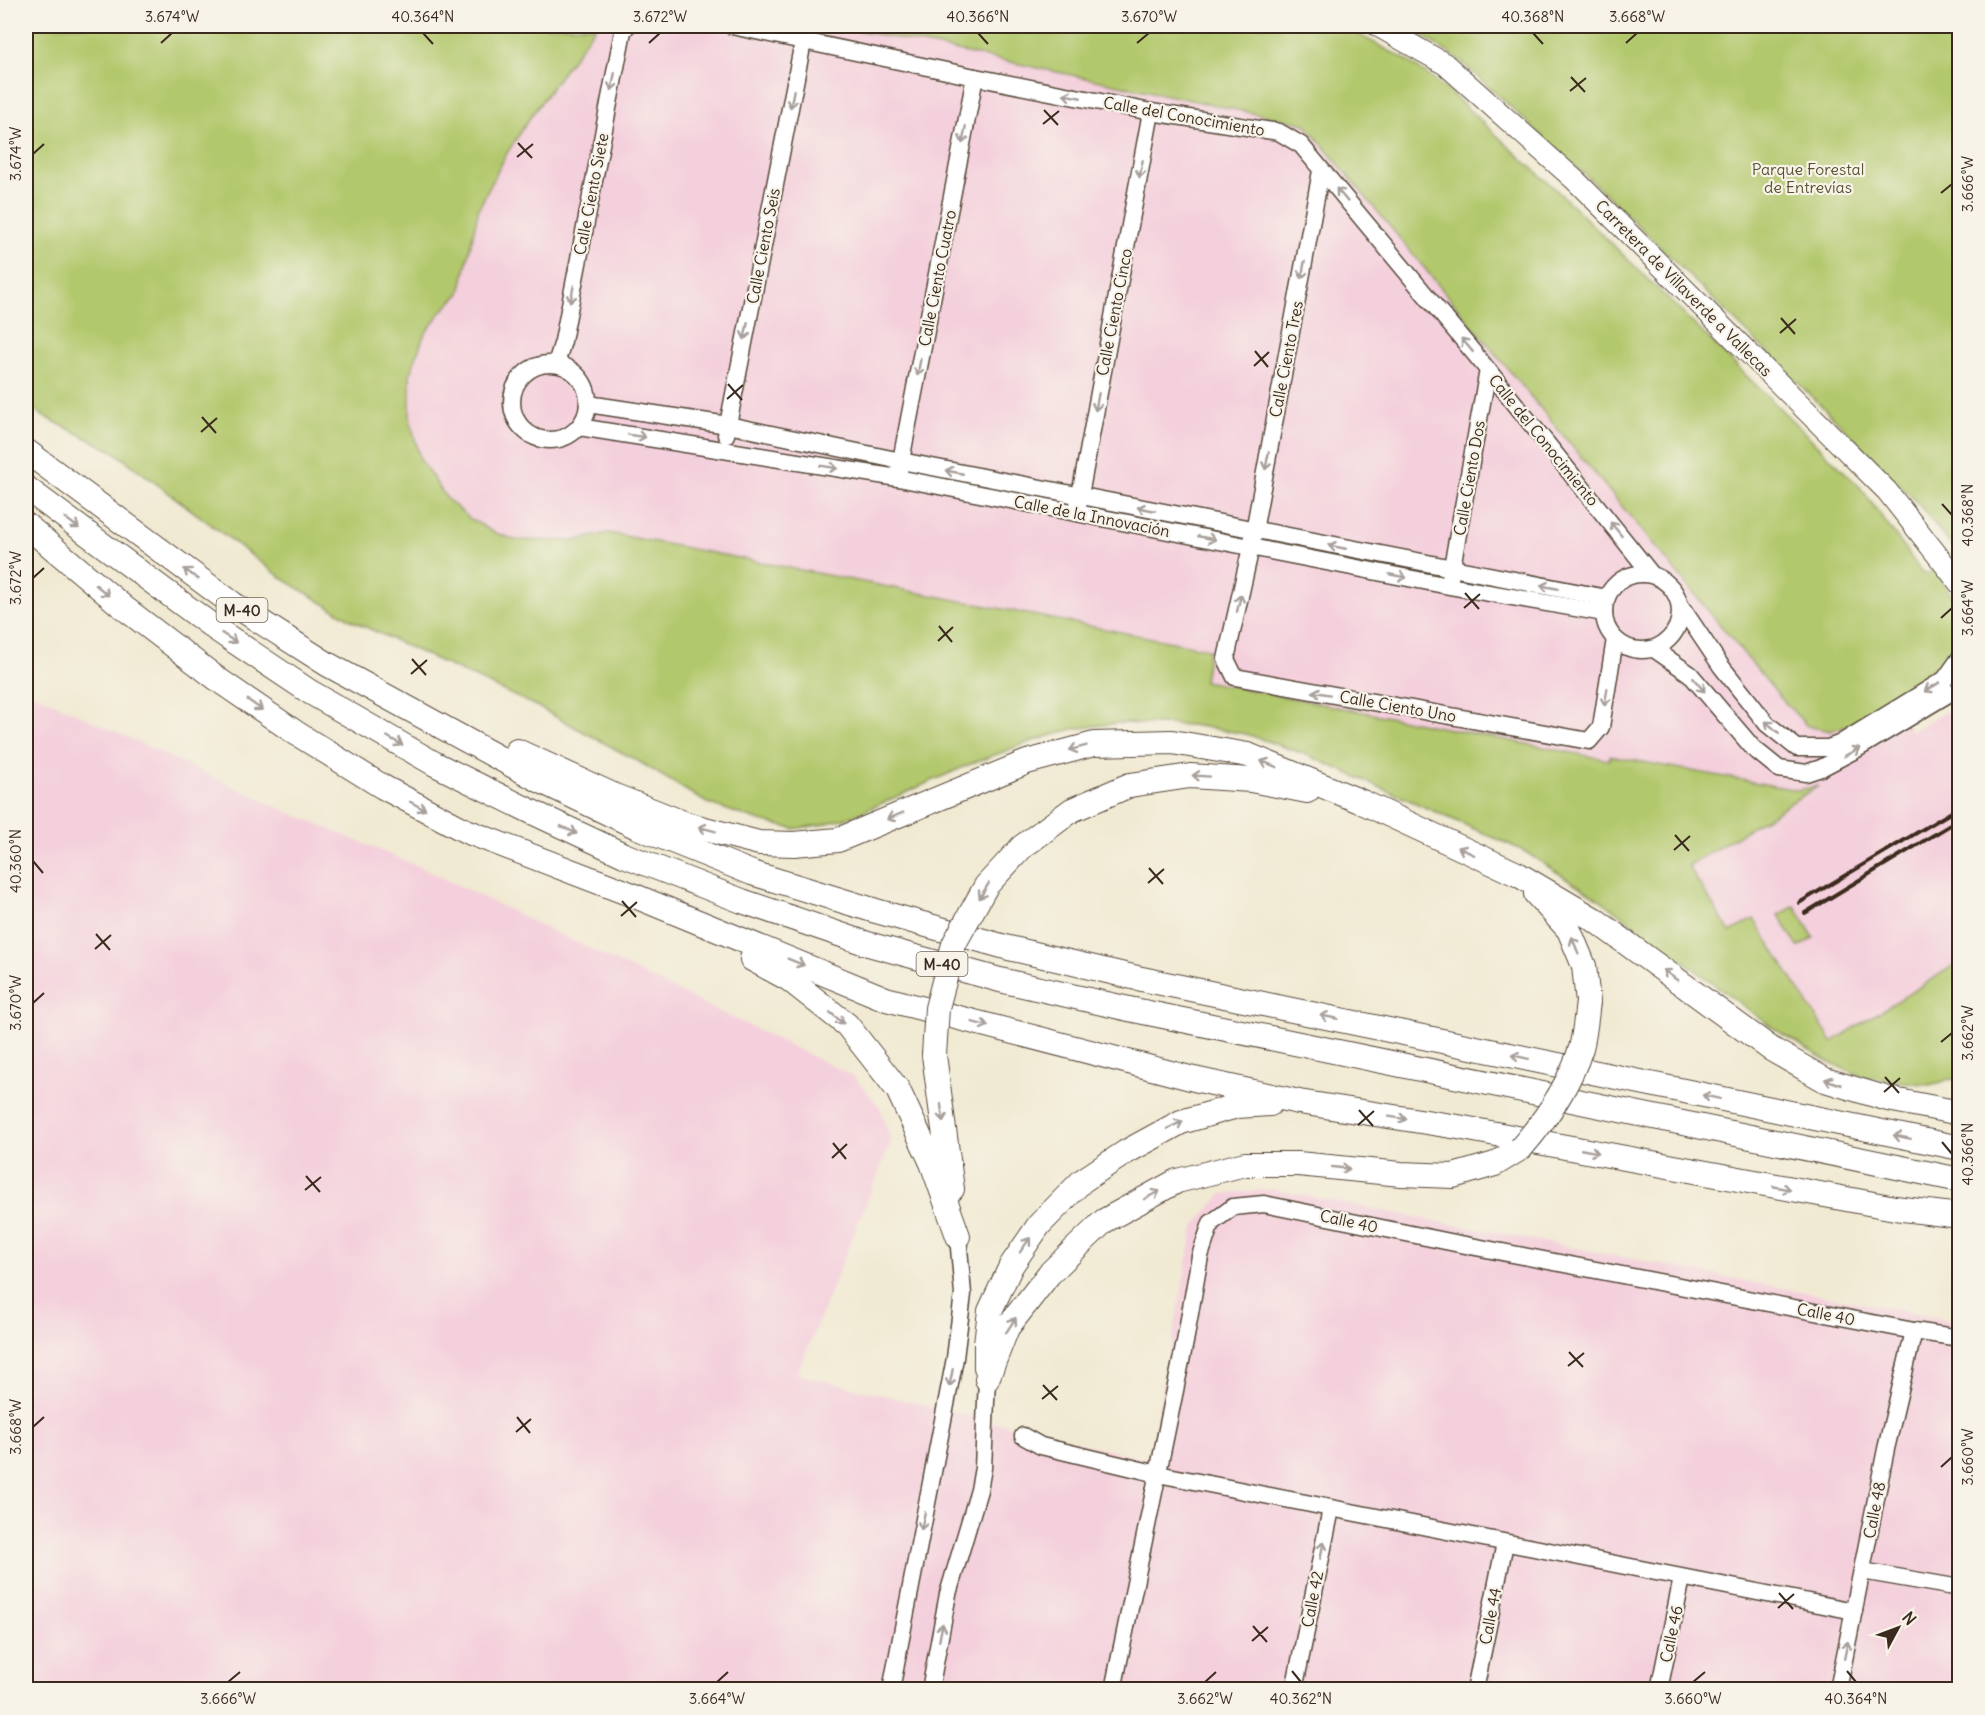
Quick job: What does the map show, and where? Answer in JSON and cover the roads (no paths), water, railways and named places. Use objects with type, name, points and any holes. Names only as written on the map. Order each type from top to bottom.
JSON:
[{"type":"highway","points":[[26,436],[160,551]]},
{"type":"highway","name":"M-40","points":[[26,452],[233,604],[327,664],[541,781],[635,826],[752,873],[876,911],[1010,948],[1137,978],[1959,1148]]},
{"type":"highway","name":"M-40","points":[[26,488],[216,629],[320,697],[435,764],[624,855],[742,901],[868,944],[1000,980],[1129,1009],[1959,1180]]},
{"type":"highway","points":[[26,525],[123,608],[220,681],[296,733],[383,787],[466,831],[625,892],[886,999],[1194,1079],[1299,1102],[1469,1129],[1884,1206],[1959,1216]]},
{"type":"highway","points":[[327,664],[408,698],[615,796],[686,824],[759,843],[795,844],[838,840],[1027,762],[1094,744],[1172,742],[1248,755],[1362,802],[1519,875],[1595,920],[1771,1049],[1826,1080],[1888,1100],[1959,1113]]},
{"type":"highway","points":[[958,1236],[934,1055],[937,1008],[954,944],[986,886],[1022,847],[1072,810],[1130,785],[1190,776],[1251,780],[1362,802]]},
{"type":"highway","points":[[987,1378],[1007,1328],[1049,1274],[1104,1221],[1177,1181],[1245,1164],[1298,1164],[1401,1174],[1453,1176],[1495,1164],[1521,1148],[1543,1124],[1568,1082],[1582,1046],[1588,1002],[1584,966],[1569,930],[1519,875]]},
{"type":"highway","points":[[625,892],[789,979],[847,1025],[898,1090],[932,1163],[958,1236]]},
{"type":"highway","points":[[1888,1100],[1947,1098],[1959,1095]]},
{"type":"highway","points":[[987,1378],[986,1342],[990,1311],[1011,1266],[1039,1225],[1082,1181],[1126,1152],[1181,1122],[1237,1106],[1299,1102]]},
{"type":"main road","name":"Carretera de Villaverde a Vallecas","points":[[1378,26],[1446,64],[1576,181],[1887,491],[1959,585]]},
{"type":"street","name":"Calle Ciento Siete","points":[[556,364],[563,341],[623,31],[627,26]]},
{"type":"street","name":"Calle del Conocimiento","points":[[732,26],[1151,112],[1279,132],[1301,146],[1488,370],[1652,575]]},
{"type":"street","name":"Calle Ciento Seis","points":[[724,450],[803,42]]},
{"type":"street","name":"Calle Ciento Cuatro","points":[[899,469],[975,77]]},
{"type":"street","name":"Calle Ciento Cinco","points":[[1078,505],[1151,112]]},
{"type":"street","name":"Calle Ciento Tres","points":[[1253,539],[1322,171]]},
{"type":"street","points":[[542,364],[556,364],[569,368],[580,377],[587,390],[588,404],[586,416],[579,427],[569,435],[556,440],[531,435],[514,415],[512,402],[514,389],[520,377],[530,369],[542,364]]},
{"type":"street","name":"Calle Ciento Dos","points":[[1450,577],[1488,370]]},
{"type":"street","name":"Calle de la Innovación","points":[[588,404],[728,425],[899,469],[1605,606]]},
{"type":"street","name":"Calle de la Innovación","points":[[579,427],[724,450],[899,469]]},
{"type":"street","name":"Calle Ciento Uno","points":[[1253,539],[1226,659],[1235,677],[1589,741],[1601,727],[1616,639]]},
{"type":"street","points":[[1652,575],[1670,586],[1677,595],[1680,605],[1678,627],[1672,637],[1654,649],[1633,649],[1624,646],[1616,639],[1606,623],[1605,606],[1612,588],[1620,580],[1630,576],[1652,575]]},
{"type":"street","points":[[1680,605],[1721,666],[1767,724],[1797,748],[1828,748],[1839,744],[1945,679],[1959,658]]},
{"type":"street","points":[[1654,649],[1690,674],[1753,748],[1779,769],[1797,772],[1806,773],[1821,768],[1950,693],[1959,691]]},
{"type":"street","name":"Calle 40","points":[[1113,1689],[1185,1342],[1200,1256],[1211,1223],[1233,1207],[1264,1204],[1455,1243],[1959,1338]]},
{"type":"street","points":[[891,1689],[955,1358],[963,1294],[958,1236]]},
{"type":"street","name":"Calle 48","points":[[1838,1689],[1886,1449],[1914,1331]]},
{"type":"street","points":[[930,1689],[948,1594],[981,1479],[987,1378]]},
{"type":"street","points":[[1023,1436],[1041,1446],[1158,1474],[1854,1611]]},
{"type":"street","name":"Calle 42","points":[[1294,1689],[1331,1509]]},
{"type":"street","name":"Calle 44","points":[[1475,1689],[1505,1543]]},
{"type":"street","points":[[1863,1570],[1959,1588]]},
{"type":"street","name":"Calle 46","points":[[1659,1689],[1682,1578]]},
{"type":"railway","points":[[1799,903],[1960,807]]},
{"type":"railway","points":[[1805,913],[1960,819]]},
{"type":"park label","name":"Parque Forestal de Entrevías","points":[[1808,178]]}]
